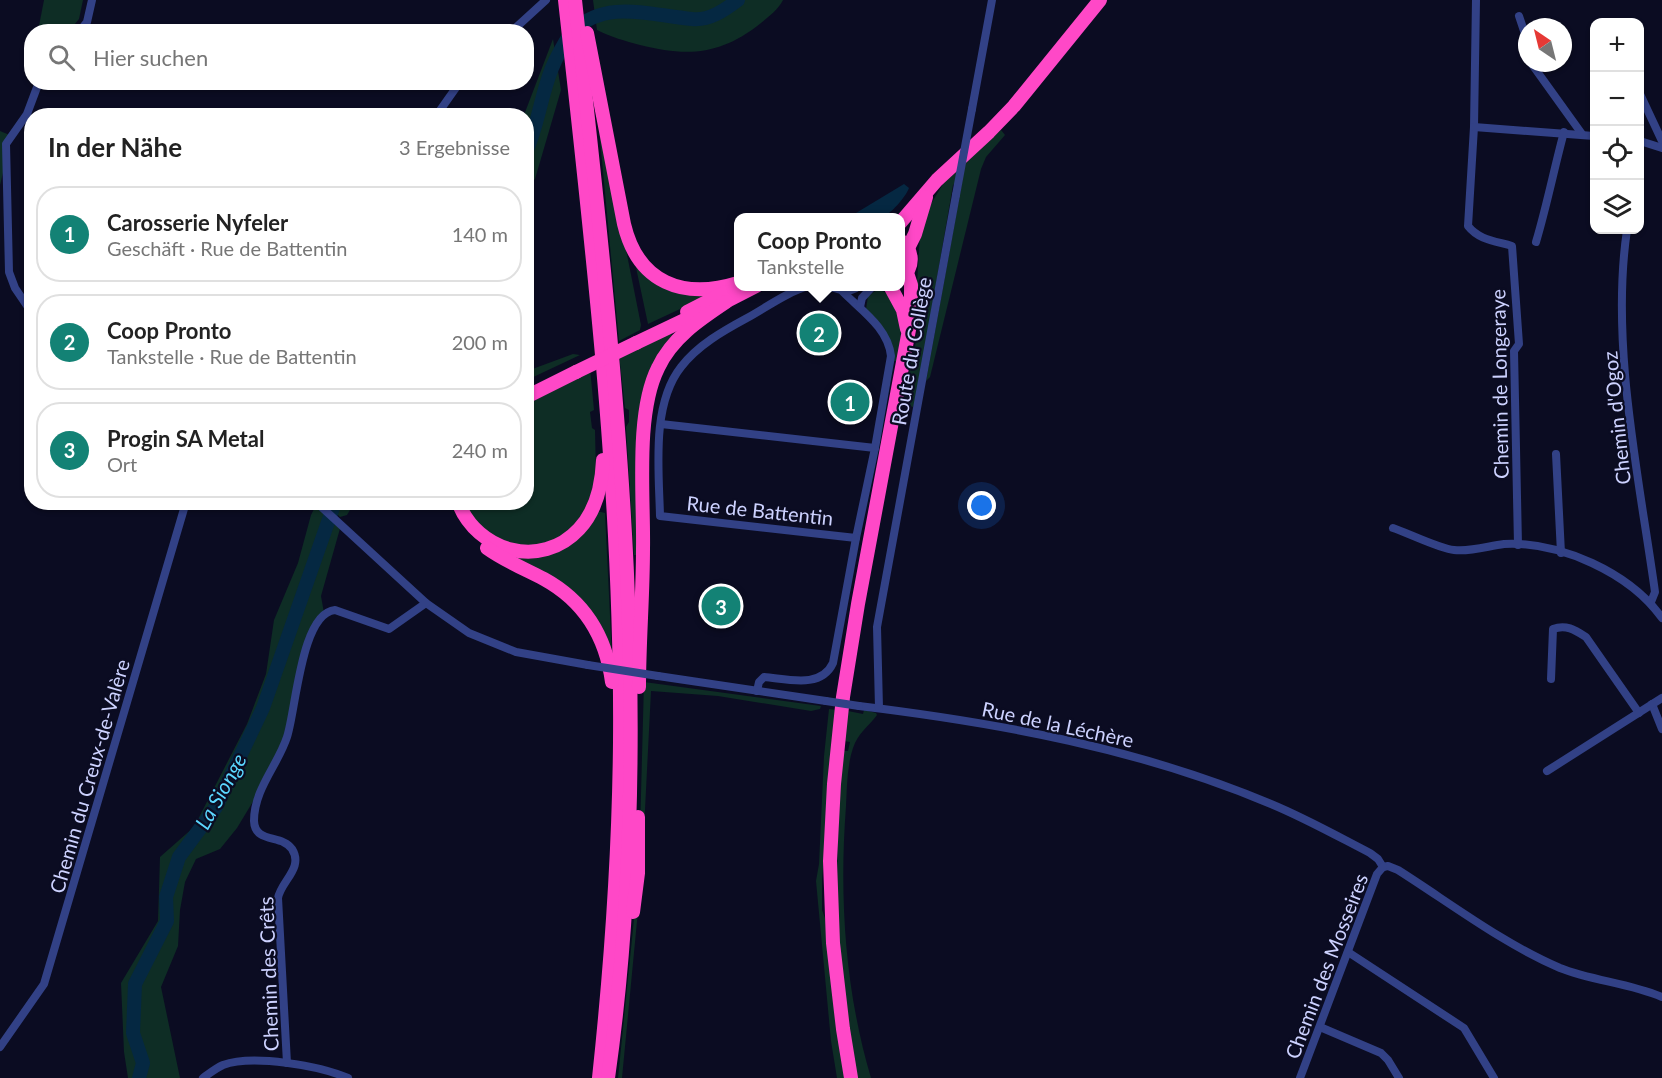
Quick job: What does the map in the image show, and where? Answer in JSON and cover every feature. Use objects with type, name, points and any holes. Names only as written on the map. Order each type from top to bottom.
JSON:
[{"type":"highway","points":[[557,0],[569,73],[609,443],[618,627],[620,739],[614,916],[599,1078]]},
{"type":"highway","points":[[463,510],[467,520],[484,538],[505,548],[533,552],[558,545],[576,532],[590,513],[599,491],[603,462],[569,73],[565,0]]},
{"type":"highway","points":[[575,0],[624,224],[636,253],[652,273],[678,287],[706,291],[734,285]]},
{"type":"highway","points":[[581,0],[624,505],[628,583],[631,746],[628,845],[624,935],[608,1078]]},
{"type":"highway","points":[[905,217],[928,190],[1014,106],[1100,0]]},
{"type":"highway","points":[[905,243],[915,234],[928,190]]},
{"type":"highway","points":[[905,246],[912,261],[905,274]]},
{"type":"highway","points":[[851,1078],[837,987],[831,910],[834,784],[850,651],[912,309],[911,285],[905,277]]},
{"type":"highway","points":[[534,393],[734,286]]},
{"type":"highway","points":[[635,340],[747,291]]},
{"type":"highway","points":[[893,291],[903,310],[908,333]]},
{"type":"highway","points":[[615,1078],[638,873],[643,448],[646,405],[655,374],[671,346],[692,326],[726,302]]},
{"type":"highway","points":[[534,386],[576,369]]},
{"type":"highway","points":[[455,510],[463,526],[476,540],[498,555],[558,588],[571,598],[589,618],[602,642],[608,661],[620,739]]},
{"type":"street","points":[[85,24],[92,0]]},
{"type":"street","points":[[520,24],[546,0]]},
{"type":"street","name":"Route du Collège","points":[[879,708],[877,627],[992,0]]},
{"type":"street","name":"Chemin de Longeraye","points":[[1476,0],[1474,127],[1468,226],[1482,238],[1512,246],[1519,344],[1514,351],[1518,545]]},
{"type":"street","points":[[1537,72],[1582,134]]},
{"type":"street","points":[[29,108],[36,90]]},
{"type":"street","points":[[442,108],[454,90]]},
{"type":"street","points":[[1644,103],[1662,141]]},
{"type":"street","points":[[24,118],[6,144],[9,272],[15,288],[24,301]]},
{"type":"street","points":[[1474,127],[1590,135]]},
{"type":"street","points":[[1536,242],[1549,199],[1550,184],[1564,132]]},
{"type":"street","points":[[1644,142],[1662,148]]},
{"type":"street","name":"Chemin d'Ogoz","points":[[1626,234],[1623,311],[1625,374],[1655,592],[1651,602]]},
{"type":"street","name":"Rue de Battentin","points":[[796,291],[728,328],[690,357],[680,368],[671,385],[661,424],[660,516],[856,538],[891,356],[885,336],[860,307],[843,292]]},
{"type":"street","points":[[843,292],[850,291]]},
{"type":"street","points":[[860,307],[862,298],[868,291]]},
{"type":"street","points":[[661,424],[875,448]]},
{"type":"street","points":[[1556,454],[1561,553]]},
{"type":"street","name":"Chemin du Creux-de-Valère","points":[[0,1047],[44,984],[184,510]]},
{"type":"street","name":"Rue de la Léchère","points":[[324,510],[426,603],[448,620],[490,642],[534,656],[588,665],[1007,728],[1064,739],[1173,768],[1281,809],[1375,856],[1383,867],[1388,866],[1398,870],[1551,964],[1583,976],[1662,997]]},
{"type":"street","points":[[1393,528],[1453,550],[1505,544],[1531,546],[1561,553],[1602,567],[1651,602],[1662,618]]},
{"type":"street","points":[[757,691],[759,682],[764,677],[811,680],[824,675],[830,669],[856,538]]},
{"type":"street","name":"Chemin des Crêts","points":[[287,1063],[278,898],[280,890],[294,869],[295,858],[287,844],[268,839],[260,834],[255,826],[263,785],[287,736],[304,657],[313,629],[322,615],[335,609],[388,629],[426,603]]},
{"type":"street","points":[[1551,679],[1553,629],[1560,626],[1574,629],[1586,637],[1639,713]]},
{"type":"street","points":[[1547,771],[1662,698]]},
{"type":"street","points":[[1652,704],[1662,729]]},
{"type":"street","name":"Chemin des Mosseires","points":[[1300,1078],[1377,874],[1383,867]]},
{"type":"street","points":[[1348,952],[1464,1028],[1494,1078]]},
{"type":"street","name":"Rue de la Léchère","points":[[1645,991],[1662,991]]},
{"type":"street","points":[[1320,1027],[1381,1053],[1399,1078]]},
{"type":"street","name":"Chemin des Crêts","points":[[203,1078],[218,1068],[252,1061],[287,1063],[337,1073],[348,1078]]},
{"type":"green space","points":[[44,0],[83,0],[79,19],[75,24],[39,24]]},
{"type":"green space","points":[[593,0],[783,0],[776,10],[761,23],[732,42],[689,52],[640,45],[597,30]]},
{"type":"green space","points":[[553,39],[561,90],[534,180],[534,108],[527,108]]},
{"type":"green space","points":[[599,129],[602,129],[641,325],[640,330],[619,341]]},
{"type":"green space","points":[[1001,130],[1005,135],[986,157],[981,169],[930,377],[926,381],[963,177],[953,185],[916,400],[913,407],[902,404],[919,328],[917,283],[920,235],[926,212],[943,184]]},
{"type":"green space","points":[[0,131],[12,136],[0,185]]},
{"type":"green space","points":[[634,258],[639,264],[710,295],[648,324]]},
{"type":"green space","points":[[876,291],[886,293],[894,305],[899,320],[901,339],[898,362],[894,361],[885,333],[866,309],[868,296]]},
{"type":"green space","points":[[670,333],[674,338],[656,363],[639,555],[634,555],[626,427],[629,422],[629,410],[625,408],[619,354]]},
{"type":"green space","points":[[573,354],[580,355],[534,377],[534,368]]},
{"type":"green space","points":[[590,368],[594,410],[590,412],[592,428],[595,430],[596,476],[593,494],[585,513],[562,537],[532,547],[503,543],[476,523],[468,510],[534,510],[534,398]]},
{"type":"green space","points":[[314,510],[325,510],[341,525],[321,596],[324,613],[313,629],[290,727],[263,785],[237,828],[220,849],[196,859],[185,882],[180,910],[178,946],[161,987],[180,1078],[128,1078],[124,1052],[121,983],[158,921],[160,857],[194,827],[247,724],[266,674],[274,620],[298,563]]},
{"type":"green space","points":[[333,510],[350,510],[347,515],[340,517]]},
{"type":"green space","points":[[597,511],[605,513],[612,657],[590,614],[496,548],[549,552]]},
{"type":"green space","points":[[644,682],[821,706],[820,709],[811,711],[718,696],[651,691],[642,869],[622,1078],[618,1078],[639,869]]},
{"type":"green space","points":[[829,709],[836,710],[822,880],[822,910],[826,921],[846,1078],[837,1078],[831,1041],[816,881]]},
{"type":"green space","points":[[864,710],[877,715],[858,738],[850,762],[843,875],[850,978],[862,1045],[871,1078],[857,1078],[840,959],[837,894],[843,751],[848,751],[850,742],[844,741],[848,711],[863,714]]},
{"type":"water","points":[[904,184],[909,188],[889,213],[856,213]]},
{"type":"waterway","points":[[534,131],[554,63],[572,31],[585,21],[613,12],[642,12],[698,19],[716,14],[738,0]]},
{"type":"waterway","name":"La Sionge","points":[[139,1078],[143,1063],[133,1033],[135,984],[167,921],[166,897],[179,857],[216,807],[263,708],[332,510]]},
{"type":"place","name":"Coop Pronto","points":[[819,333]]},
{"type":"place","name":"Carosserie Nyfeler","points":[[850,402]]},
{"type":"place","name":"Progin SA Metal","points":[[721,606]]}]
